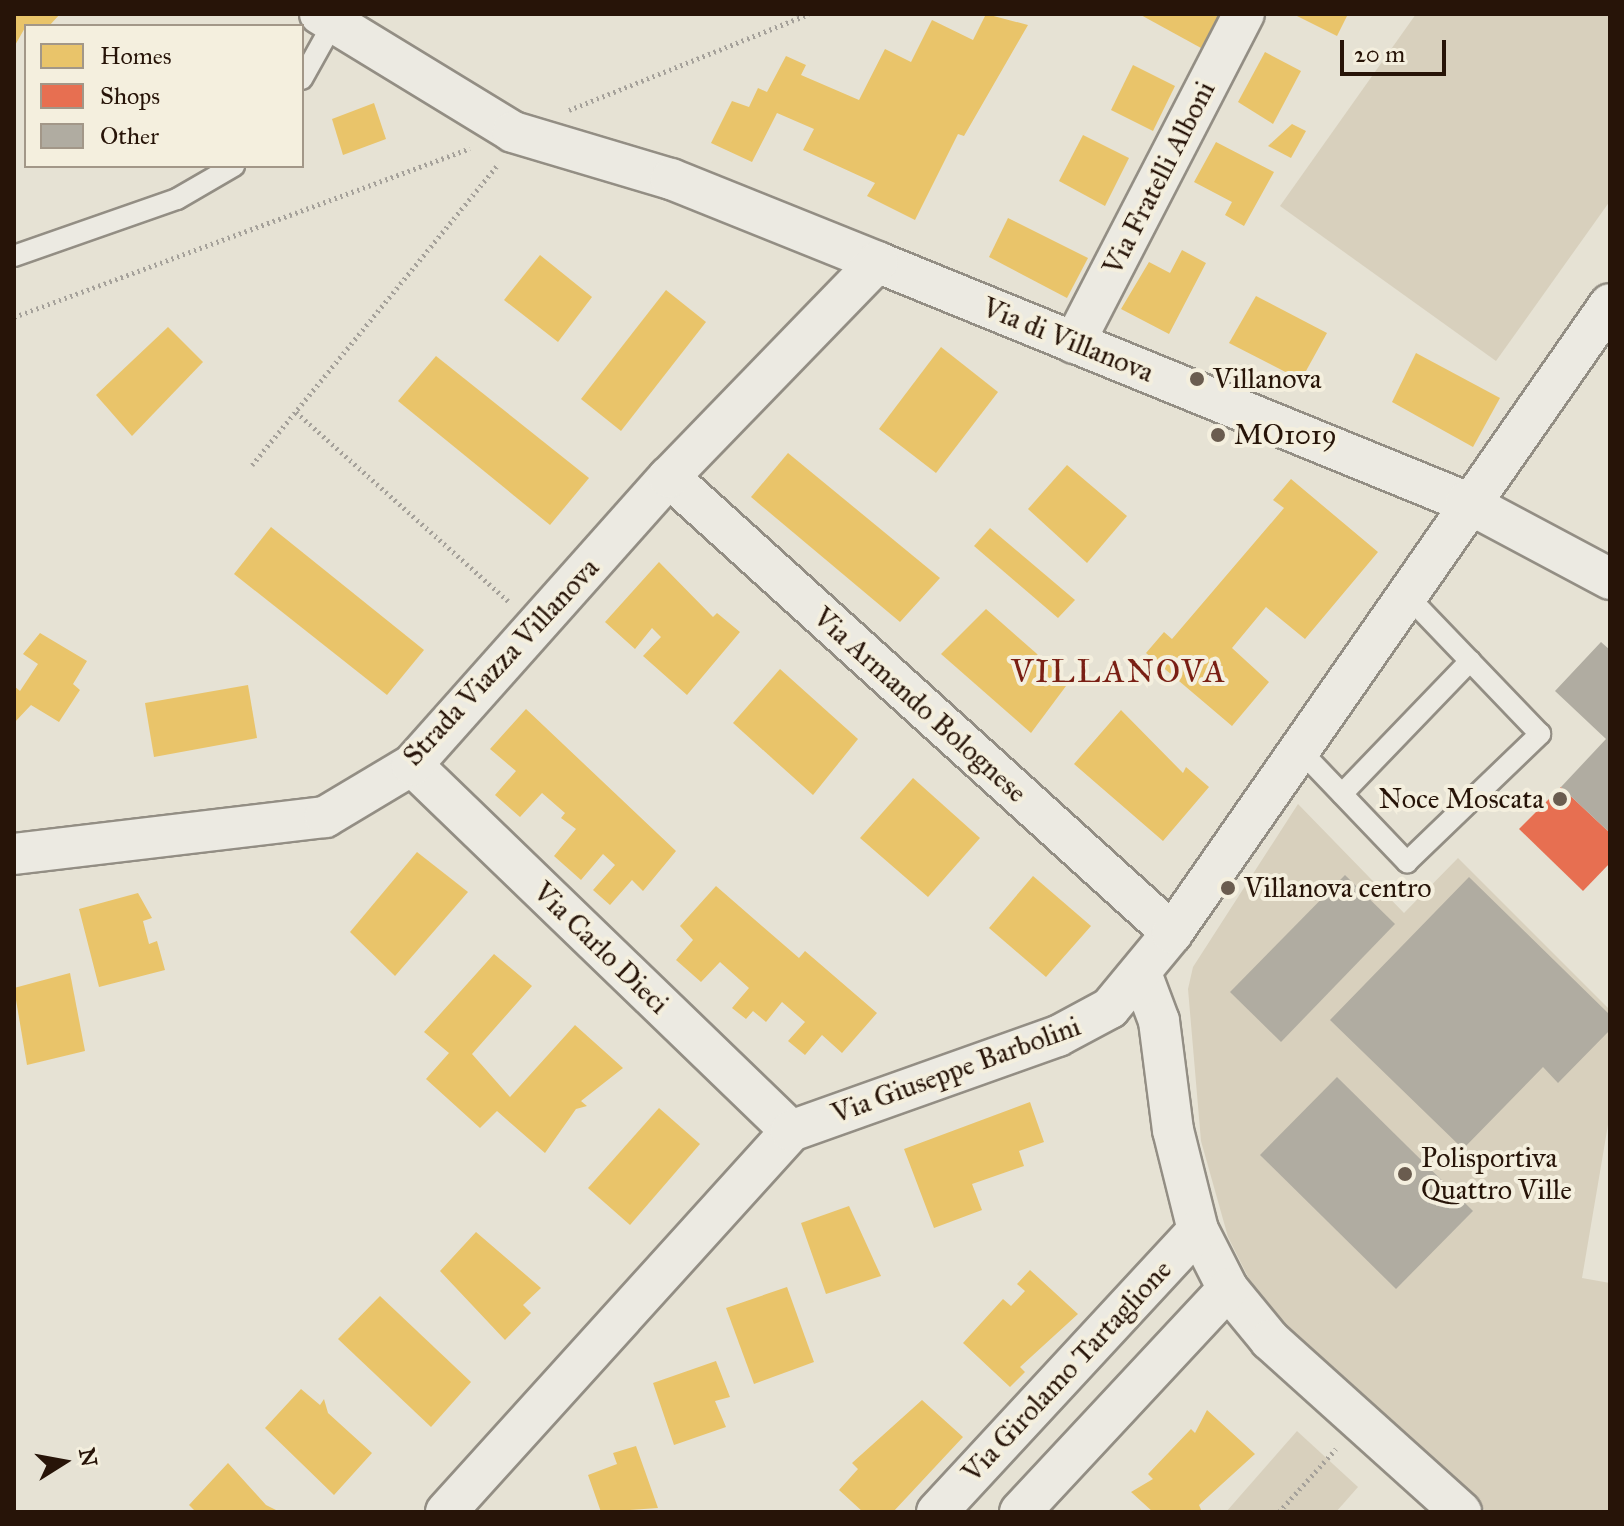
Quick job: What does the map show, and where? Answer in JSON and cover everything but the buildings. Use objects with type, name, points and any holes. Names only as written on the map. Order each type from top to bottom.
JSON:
[{"type":"street","name":"Via Fratelli Alboni","points":[[1074,343],[1244,14]]},
{"type":"street","name":"Via di Villanova","points":[[326,20],[519,134],[671,179],[1466,502],[1610,579]]},
{"type":"street","name":"Strada Viazza Villanova","points":[[14,854],[325,817],[412,765],[669,477],[877,262]]},
{"type":"street","name":"Via Giuseppe Barbolini","points":[[446,1512],[791,1131],[1083,1026],[1141,973],[1172,933],[1296,746],[1466,502],[1610,304]]},
{"type":"street","name":"Via Armando Bolognese","points":[[669,477],[1172,933]]},
{"type":"street","name":"Via Carlo Dieci","points":[[412,765],[791,1131]]},
{"type":"street","points":[[1141,973],[1159,1021],[1173,1130],[1198,1230],[1228,1289],[1270,1340],[1461,1512]]},
{"type":"street","name":"Via Girolamo Tartaglione","points":[[937,1512],[1198,1230]]},
{"type":"street","points":[[1020,1512],[1228,1289]]},
{"type":"lane","points":[[304,74],[326,20]]},
{"type":"lane","points":[[14,256],[177,199],[231,168]]},
{"type":"lane","points":[[1296,746],[1407,862],[1540,734],[1404,592]]},
{"type":"lane","points":[[1342,794],[1470,661]]},
{"type":"path","points":[[14,317],[519,134],[809,14]]},
{"type":"path","points":[[252,465],[519,134]]},
{"type":"path","points":[[296,412],[536,627]]},
{"type":"path","points":[[1279,1512],[1361,1422]]},
{"type":"shaded area","points":[[1416,14],[1610,14],[1610,201],[1496,361],[1280,206]]},
{"type":"shaded area","name":"Polisportiva Quattro Ville","points":[[1298,804],[1404,913],[1458,858],[1610,1010],[1610,1113],[1582,1278],[1610,1283],[1610,1512],[1487,1512],[1302,1341],[1254,1289],[1228,1237],[1201,1141],[1188,989],[1193,967]]},
{"type":"shaded area","points":[[1297,1431],[1358,1487],[1336,1512],[1226,1512]]},
{"type":"place","name":"Villanova","points":[[1197,379]]},
{"type":"place","name":"MO1019","points":[[1218,435]]},
{"type":"place","name":"Noce Moscata","points":[[1560,799]]},
{"type":"place","name":"Villanova centro","points":[[1228,888]]},
{"type":"place","name":"Polisportiva Quattro Ville","points":[[1405,1174]]},
{"type":"district","name":"VILLANOVA","points":[[1119,672]]}]
